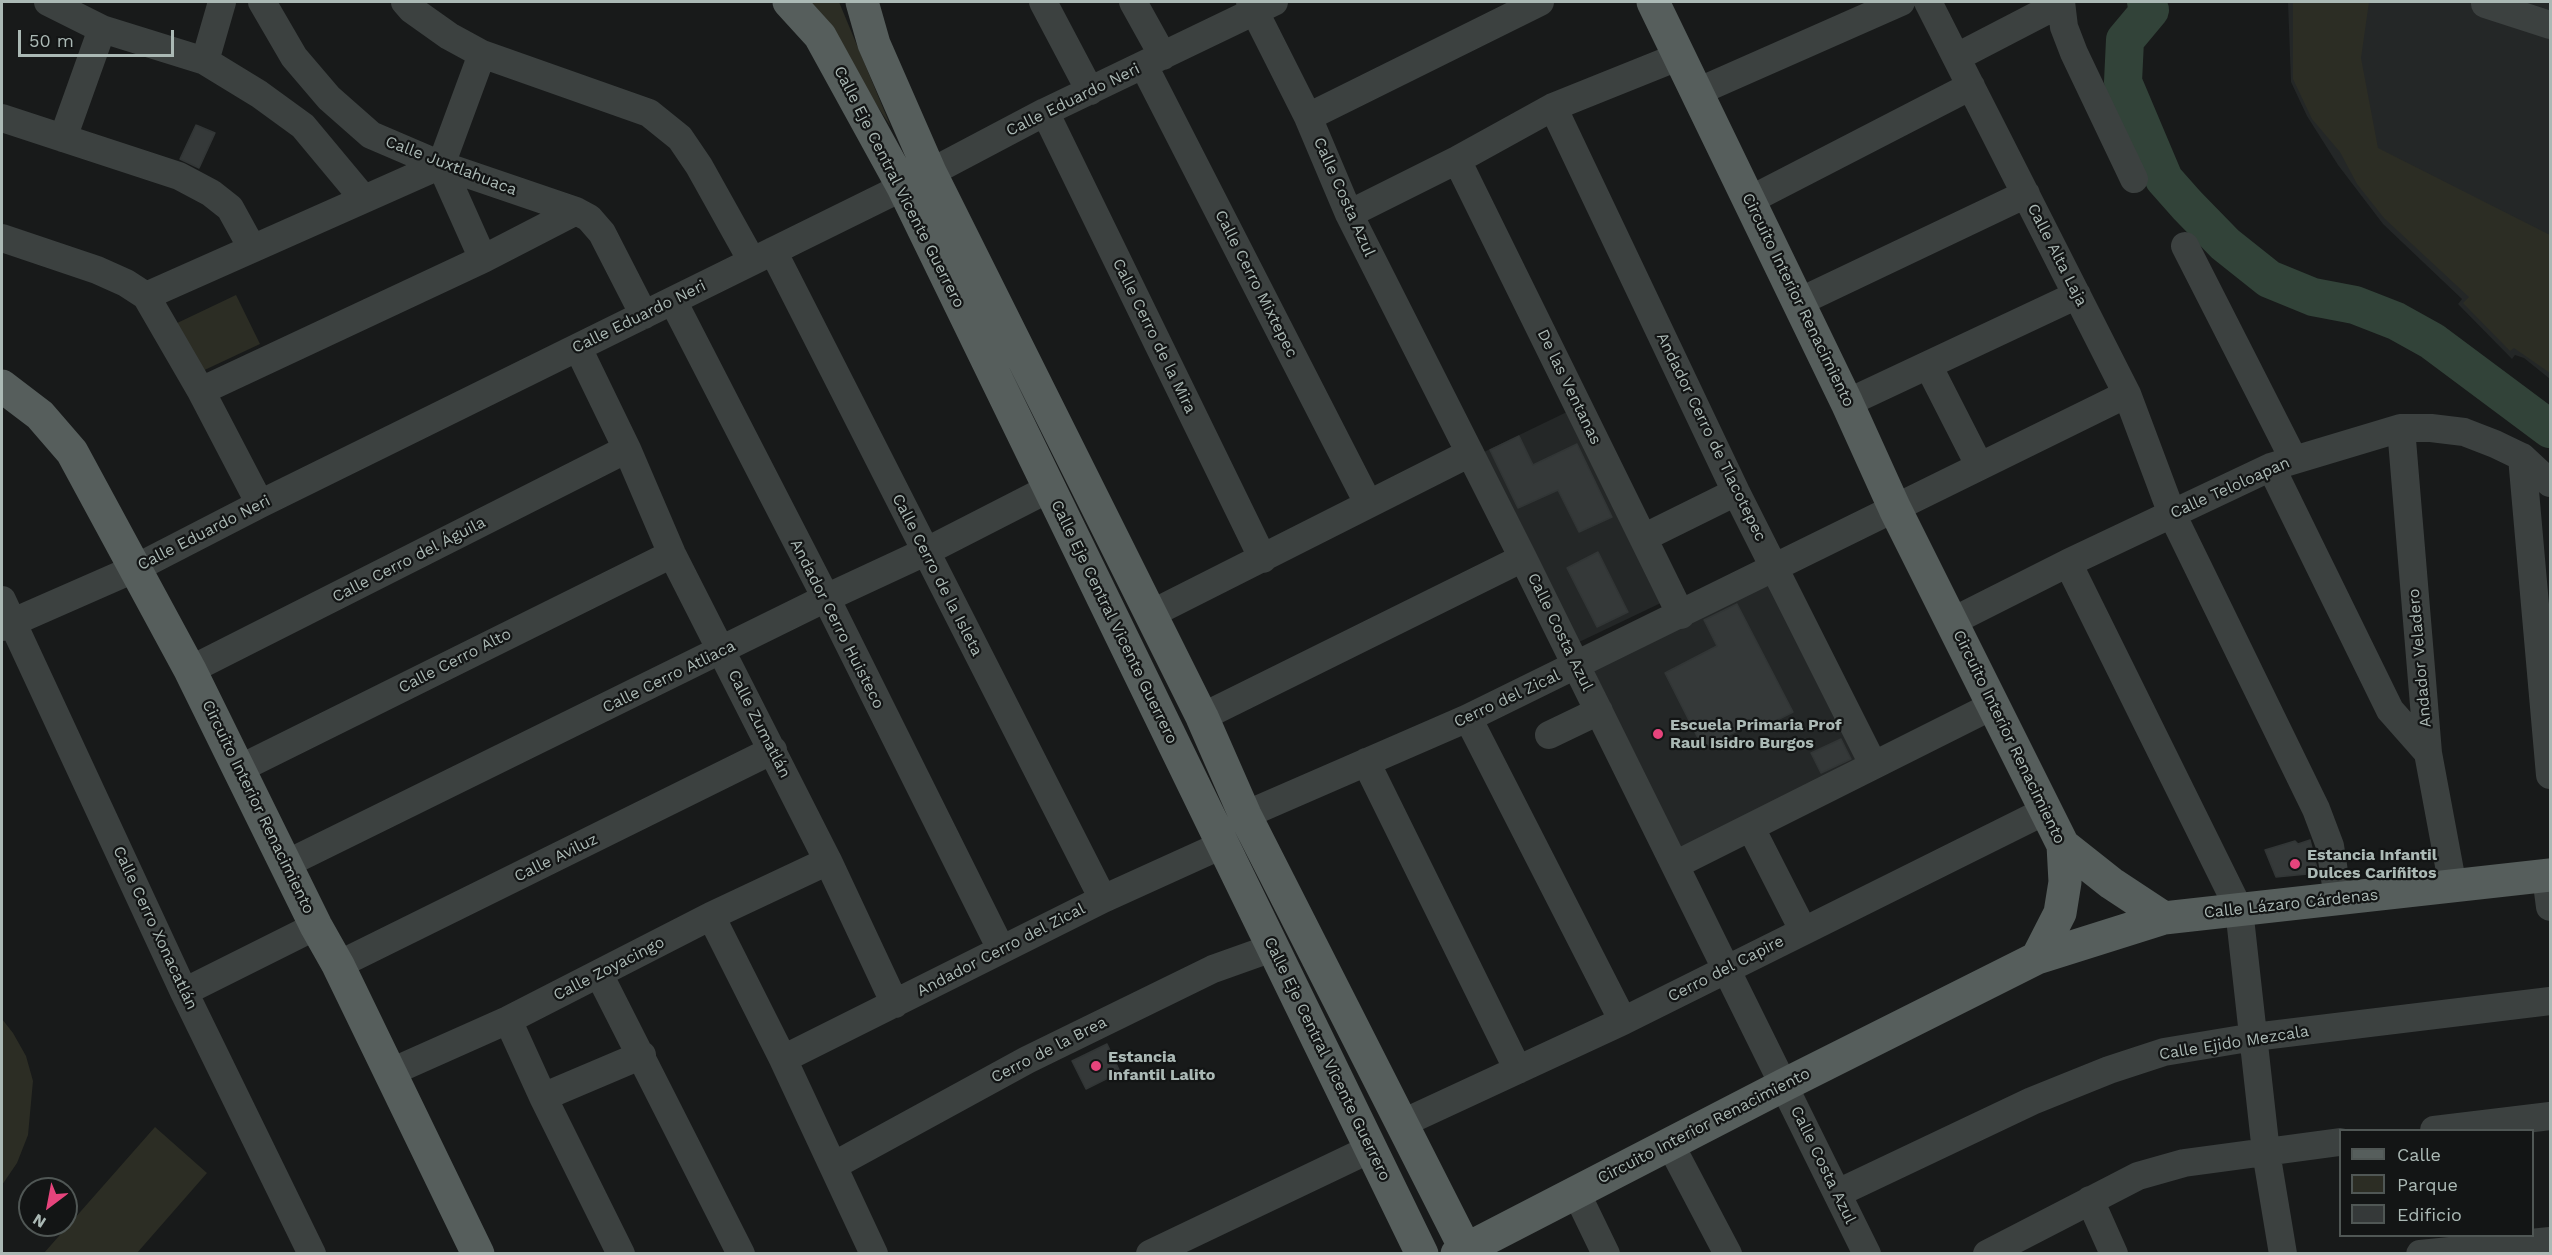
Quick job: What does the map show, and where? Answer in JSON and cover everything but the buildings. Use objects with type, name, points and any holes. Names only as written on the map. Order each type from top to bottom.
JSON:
[{"type":"main road","name":"Calle Eje Central Vicente Guerrero","points":[[789,2],[820,36],[916,179],[1150,614],[1202,717],[1245,815],[1403,1123],[1463,1252]]},
{"type":"main road","name":"Calle Eje Central Vicente Guerrero","points":[[862,2],[916,179],[1050,488],[1422,1254]]},
{"type":"main road","name":"Circuito Interior Renacimiento","points":[[1463,1252],[1784,1084],[2037,958],[2060,914],[2065,882],[2063,845],[2047,810],[1895,509],[1848,403],[1653,2]]},
{"type":"main road","name":"Circuito Interior Renacimiento","points":[[2,386],[40,415],[72,452],[190,670],[316,926],[339,965],[478,1254]]},
{"type":"main road","points":[[2063,845],[2111,883],[2164,918]]},
{"type":"main road","name":"Calle Lázaro Cárdenas","points":[[2037,958],[2164,918],[2452,887],[2549,886]]},
{"type":"street","points":[[48,2],[102,29],[205,61],[259,94],[303,126],[363,198]]},
{"type":"street","points":[[205,61],[222,2]]},
{"type":"street","name":"Calle Juxtlahuaca","points":[[262,2],[294,57],[329,98],[371,135],[441,165],[576,211],[589,218],[602,233],[644,315]]},
{"type":"street","name":"Calle Cerro de la Isleta","points":[[405,2],[449,36],[482,54],[649,113],[680,138],[763,256],[925,552],[1103,899]]},
{"type":"street","points":[[1043,2],[1090,92]]},
{"type":"street","name":"Calle Cerro Mixtepec","points":[[1133,2],[1154,61],[1368,503]]},
{"type":"street","points":[[1308,117],[1540,2]]},
{"type":"street","points":[[1697,92],[1901,2]]},
{"type":"street","name":"Calle Alta Laja","points":[[1928,2],[2127,394],[2172,514],[2316,809],[2330,846],[2338,898]]},
{"type":"street","points":[[1957,57],[2061,2],[2064,27],[2070,44],[2134,179]]},
{"type":"street","points":[[2485,2],[2485,4],[2550,25]]},
{"type":"street","name":"Calle Eduardo Neri","points":[[5,616],[134,569],[260,504],[763,256],[1045,112],[1154,61],[1259,5]]},
{"type":"street","name":"Calle Costa Azul","points":[[1259,5],[1349,214],[1523,558],[1866,1254]]},
{"type":"street","points":[[63,138],[102,29]]},
{"type":"street","points":[[482,54],[441,165],[483,259]]},
{"type":"street","points":[[1349,214],[1457,160],[1553,107],[1680,56]]},
{"type":"street","points":[[1750,200],[1971,86]]},
{"type":"street","name":"Andador Cerro de Tlacotepec","points":[[1553,107],[1736,492],[1873,764]]},
{"type":"street","name":"Calle Cerro de la Mira","points":[[1045,112],[1263,560]]},
{"type":"street","points":[[2,118],[179,176],[211,193],[230,208],[252,248]]},
{"type":"street","name":"De las Ventanas","points":[[1457,160],[1681,615]]},
{"type":"street","points":[[146,296],[441,165]]},
{"type":"street","points":[[1799,302],[2026,194]]},
{"type":"street","points":[[201,391],[483,259],[576,211]]},
{"type":"street","points":[[2,238],[97,270],[126,283],[146,296],[201,391],[260,504]]},
{"type":"street","points":[[2185,246],[2390,710],[2428,753]]},
{"type":"street","points":[[1848,403],[2078,295]]},
{"type":"street","name":"Andador Cerro Huisteco","points":[[673,300],[826,597],[1000,949]]},
{"type":"street","name":"Calle Zumatlán","points":[[578,348],[627,449],[672,554],[773,750],[895,1004]]},
{"type":"street","points":[[1928,365],[1979,465]]},
{"type":"street","name":"Cerro del Zical","points":[[1245,815],[1468,718],[2127,394]]},
{"type":"street","name":"Calle Teloloapan","points":[[1953,621],[2068,563],[2283,464],[2401,428],[2431,428],[2464,432],[2522,457],[2550,483]]},
{"type":"street","name":"Andador Veladero","points":[[2401,428],[2428,753],[2452,887]]},
{"type":"street","name":"Calle Cerro del Águila","points":[[190,670],[627,449]]},
{"type":"street","points":[[1150,614],[1263,560],[1368,503],[1470,453]]},
{"type":"street","points":[[2522,457],[2550,775]]},
{"type":"street","name":"Calle Cerro Atliaca","points":[[286,864],[722,651],[826,597],[925,552],[1050,488]]},
{"type":"street","points":[[1643,538],[1736,492]]},
{"type":"street","name":"Calle Cerro Alto","points":[[239,769],[672,554]]},
{"type":"street","points":[[1202,717],[1523,558]]},
{"type":"street","points":[[2068,563],[2239,909],[2266,1152],[2283,1254]]},
{"type":"street","name":"Calle Cerro Xonacatlán","points":[[5,616],[312,1254]]},
{"type":"street","points":[[1675,865],[1994,705]]},
{"type":"street","points":[[1549,735],[1599,711]]},
{"type":"street","points":[[1468,718],[1623,1021]]},
{"type":"street","name":"Calle Aviluz","points":[[339,965],[773,750]]},
{"type":"street","points":[[1366,762],[1518,1070]]},
{"type":"street","name":"Cerro del Capire","points":[[1403,1123],[1623,1021],[2047,810]]},
{"type":"street","points":[[1751,828],[1803,930]]},
{"type":"street","name":"Andador Cerro del Zical","points":[[783,1059],[1000,949],[1222,845]]},
{"type":"street","name":"Calle Zoyacingo","points":[[389,1073],[508,1020],[711,916],[828,861]]},
{"type":"street","points":[[711,916],[783,1059],[874,1254]]},
{"type":"street","points":[[184,992],[316,926]]},
{"type":"street","name":"Cerro de la Brea","points":[[833,1166],[1027,1060],[1213,969],[1272,948]]},
{"type":"street","points":[[599,974],[741,1254]]},
{"type":"street","name":"Calle Ejido Mezcala","points":[[1838,1194],[2032,1101],[2109,1070],[2164,1052],[2254,1037],[2550,1001]]},
{"type":"street","points":[[508,1020],[543,1097],[621,1254]]},
{"type":"street","points":[[543,1097],[642,1055]]},
{"type":"street","points":[[2449,1129],[2550,1116]]},
{"type":"street","points":[[1987,1254],[2138,1176],[2184,1163],[2339,1142]]},
{"type":"street","points":[[1670,1144],[1728,1254]]},
{"type":"street","points":[[1150,1254],[1370,1149]]},
{"type":"street","points":[[1576,1192],[1606,1254]]},
{"type":"street","points":[[2090,1200],[2114,1254]]},
{"type":"street","points":[[2420,1254],[2540,1246]]},
{"type":"shaded area","points":[[2288,2],[2550,2],[2550,379],[2524,358],[2515,355],[2512,359],[2458,304],[2462,299],[2383,224],[2338,165],[2307,116],[2291,82]]},
{"type":"shaded area","points":[[1571,410],[1665,601],[1577,643],[1484,452]]},
{"type":"shaded area","points":[[1775,575],[1868,764],[1681,857],[1592,666]]},
{"type":"green space","points":[[809,2],[839,2],[891,127]]},
{"type":"green space","points":[[2293,2],[2369,2],[2361,58],[2378,148],[2550,235],[2550,373],[2514,348],[2510,351],[2463,303],[2469,297],[2384,218],[2357,184],[2340,152],[2312,119],[2293,79]]},
{"type":"green space","points":[[236,295],[260,344],[196,374],[173,325]]},
{"type":"green space","points":[[2,1019],[26,1056],[33,1081],[28,1135],[17,1163],[2,1185]]},
{"type":"green space","points":[[155,1127],[207,1173],[137,1253],[44,1253],[58,1237],[78,1237],[78,1214]]},
{"type":"waterway","points":[[2146,2],[2150,10],[2125,40],[2123,82],[2164,179],[2187,205],[2225,244],[2269,279],[2313,297],[2355,305],[2396,321],[2432,341],[2550,429]]},
{"type":"place","name":"Escuela Primaria Prof Raul Isidro Burgos","points":[[1658,734]]},
{"type":"place","name":"Estancia Infantil Dulces Cariñitos","points":[[2295,864]]},
{"type":"place","name":"Estancia Infantil Lalito","points":[[1096,1066]]}]
